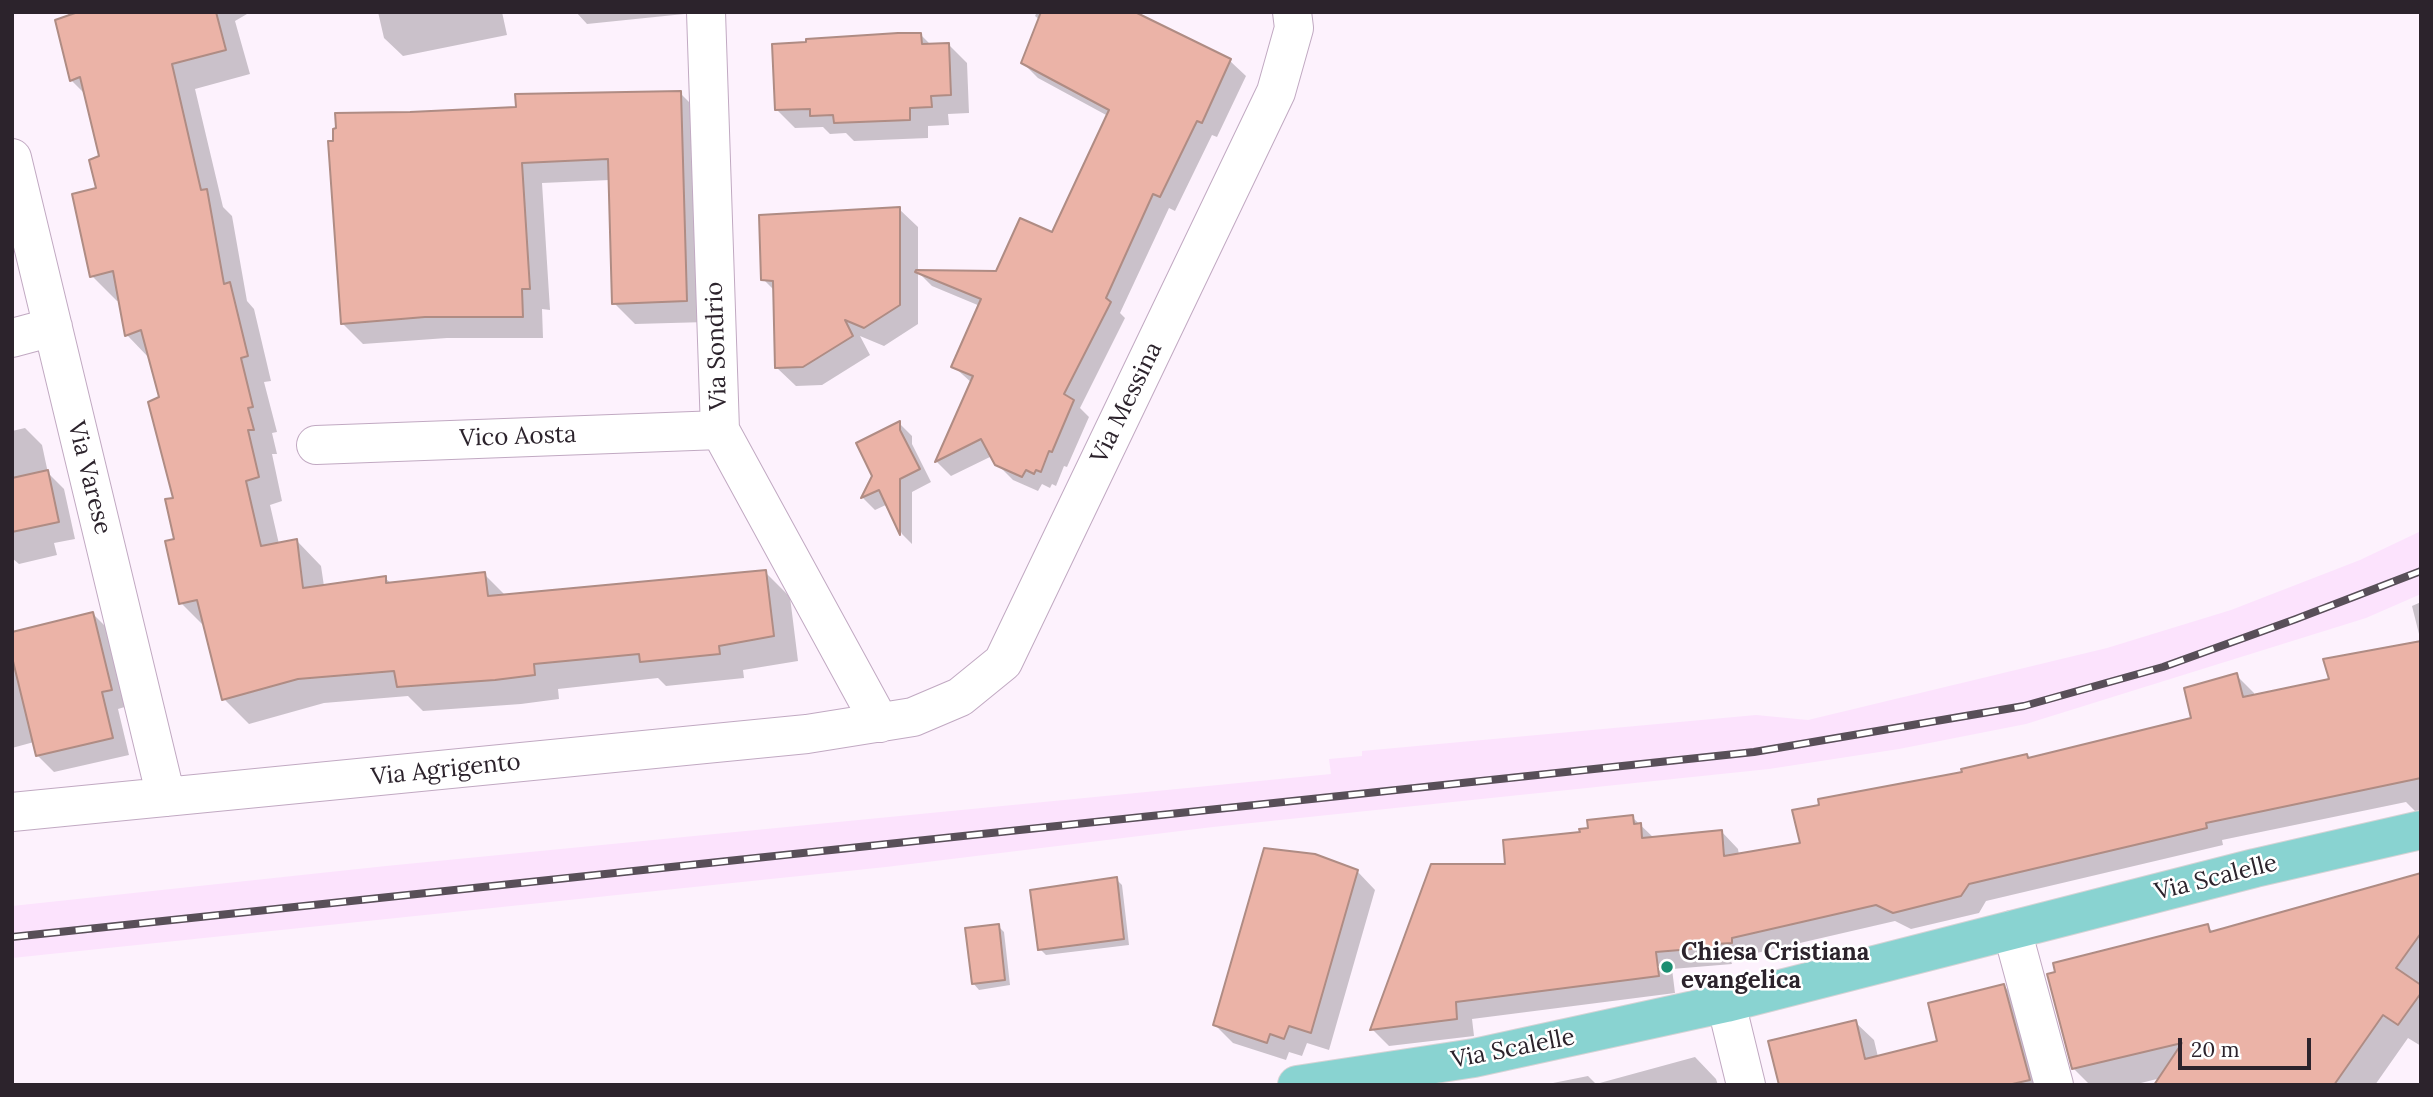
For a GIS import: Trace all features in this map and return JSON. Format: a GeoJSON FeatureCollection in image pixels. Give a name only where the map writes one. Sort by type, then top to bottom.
{"type":"FeatureCollection","features":[{"type":"Feature","properties":{"kind":"main road","name":"Via Scalelle"},"geometry":{"type":"LineString","coordinates":[[1297,1085],[1474,1058],[1726,1003],[2255,868],[2421,830]]}},
{"type":"Feature","properties":{"kind":"street","name":"Via Sondrio"},"geometry":{"type":"LineString","coordinates":[[706,12],[720,430],[880,723]]}},
{"type":"Feature","properties":{"kind":"street","name":"Via Messina"},"geometry":{"type":"LineString","coordinates":[[880,723],[912,717],[960,697],[1003,662],[1276,92],[1294,28],[1292,12]]}},
{"type":"Feature","properties":{"kind":"street","name":"Via Varese"},"geometry":{"type":"LineString","coordinates":[[12,158],[166,797]]}},
{"type":"Feature","properties":{"kind":"street"},"geometry":{"type":"LineString","coordinates":[[12,338],[53,327]]}},
{"type":"Feature","properties":{"kind":"street","name":"Vico Aosta"},"geometry":{"type":"LineString","coordinates":[[316,445],[720,430]]}},
{"type":"Feature","properties":{"kind":"street","name":"Via Agrigento"},"geometry":{"type":"LineString","coordinates":[[12,812],[807,734],[880,723]]}},
{"type":"Feature","properties":{"kind":"street"},"geometry":{"type":"LineString","coordinates":[[2012,930],[2054,1085]]}},
{"type":"Feature","properties":{"kind":"street"},"geometry":{"type":"LineString","coordinates":[[1726,1003],[1746,1085]]}},
{"type":"Feature","properties":{"kind":"shaded area"},"geometry":{"type":"Polygon","coordinates":[[[2421,531],[2421,594],[2366,618],[2026,724],[1899,749],[1769,769],[1213,827],[886,867],[12,958],[12,906],[386,866],[1331,774],[1329,759],[1362,756],[1362,751],[1756,715],[1808,720],[2107,648],[2231,610],[2360,560],[2421,531]]]}},
{"type":"Feature","properties":{"kind":"building"},"geometry":{"type":"Polygon","coordinates":[[[78,12],[216,12],[226,50],[172,64],[201,190],[207,189],[224,284],[230,282],[248,356],[241,358],[253,407],[248,408],[254,430],[248,430],[259,477],[246,481],[261,546],[297,539],[303,588],[386,576],[386,583],[485,572],[488,596],[766,570],[774,636],[719,646],[720,654],[640,662],[639,654],[534,664],[535,675],[495,680],[397,687],[394,671],[298,679],[222,700],[197,600],[179,604],[165,541],[174,539],[165,499],[173,498],[148,402],[159,397],[141,330],[125,336],[113,271],[90,277],[72,194],[96,188],[89,160],[99,156],[80,77],[70,81],[55,20],[78,12]]]}},
{"type":"Feature","properties":{"kind":"building"},"geometry":{"type":"Polygon","coordinates":[[[1041,12],[1135,12],[1231,59],[1202,123],[1197,121],[1160,197],[1153,194],[1106,298],[1111,302],[1064,394],[1074,400],[1052,452],[1049,451],[1041,472],[1036,470],[1034,474],[1026,470],[1022,477],[995,465],[981,439],[935,462],[973,376],[951,367],[981,299],[915,272],[996,271],[1020,218],[1052,232],[1109,110],[1021,63],[1041,12]]]}},
{"type":"Feature","properties":{"kind":"building"},"geometry":{"type":"Polygon","coordinates":[[[921,33],[922,44],[949,43],[951,95],[931,96],[932,107],[910,108],[910,120],[834,123],[833,115],[810,116],[810,109],[775,110],[772,44],[921,33]]]}},
{"type":"Feature","properties":{"kind":"building"},"geometry":{"type":"Polygon","coordinates":[[[681,91],[687,301],[612,304],[608,159],[522,163],[530,289],[522,289],[523,317],[425,317],[341,324],[328,141],[333,141],[335,113],[516,107],[515,94],[681,91]]]}},
{"type":"Feature","properties":{"kind":"building"},"geometry":{"type":"Polygon","coordinates":[[[900,207],[900,305],[864,328],[845,320],[853,336],[803,367],[775,368],[773,281],[761,280],[759,215],[900,207]]]}},
{"type":"Feature","properties":{"kind":"building"},"geometry":{"type":"Polygon","coordinates":[[[900,421],[900,430],[920,469],[900,479],[900,535],[879,490],[861,498],[872,476],[856,443],[900,421]]]}},
{"type":"Feature","properties":{"kind":"building"},"geometry":{"type":"Polygon","coordinates":[[[48,470],[59,522],[12,532],[12,478],[48,470]]]}},
{"type":"Feature","properties":{"kind":"building"},"geometry":{"type":"Polygon","coordinates":[[[93,612],[112,690],[102,692],[113,738],[36,756],[12,657],[12,632],[93,612]]]}},
{"type":"Feature","properties":{"kind":"building"},"geometry":{"type":"Polygon","coordinates":[[[2421,641],[2421,778],[2206,823],[2207,828],[1969,884],[1961,896],[1893,913],[1876,905],[1732,938],[1732,943],[1715,944],[1716,947],[1656,952],[1659,976],[1456,1002],[1457,1019],[1370,1030],[1431,864],[1505,864],[1503,840],[1580,832],[1579,829],[1588,828],[1587,820],[1633,815],[1634,824],[1641,823],[1642,838],[1722,830],[1724,856],[1800,843],[1792,810],[1819,805],[1818,799],[1962,772],[1961,769],[2027,754],[2028,758],[2191,718],[2184,688],[2237,673],[2243,697],[2329,679],[2323,659],[2421,641]]]}},
{"type":"Feature","properties":{"kind":"building"},"geometry":{"type":"Polygon","coordinates":[[[1264,848],[1315,854],[1358,870],[1311,1033],[1289,1026],[1284,1039],[1270,1034],[1267,1043],[1213,1025],[1264,848]]]}},
{"type":"Feature","properties":{"kind":"building"},"geometry":{"type":"Polygon","coordinates":[[[2421,873],[2421,933],[2396,968],[2421,985],[2421,993],[2398,1025],[2383,1015],[2334,1085],[2154,1085],[2182,1043],[2072,1069],[2047,974],[2055,972],[2053,963],[2208,924],[2210,932],[2421,873]]]}},
{"type":"Feature","properties":{"kind":"building"},"geometry":{"type":"Polygon","coordinates":[[[1117,877],[1124,939],[1038,950],[1030,890],[1117,877]]]}},
{"type":"Feature","properties":{"kind":"building"},"geometry":{"type":"Polygon","coordinates":[[[999,924],[1005,980],[972,984],[965,928],[999,924]]]}},
{"type":"Feature","properties":{"kind":"building"},"geometry":{"type":"Polygon","coordinates":[[[2004,984],[2030,1080],[2008,1085],[1779,1085],[1768,1041],[1856,1020],[1865,1059],[1937,1041],[1928,1003],[2004,984]]]}},
{"type":"Feature","properties":{"kind":"railway"},"geometry":{"type":"LineString","coordinates":[[12,937],[1754,752],[2024,706],[2163,667],[2421,571]]}},
{"type":"Feature","properties":{"kind":"place","name":"Chiesa Cristiana evangelica"},"geometry":{"type":"Point","coordinates":[1667,967]}}]}
